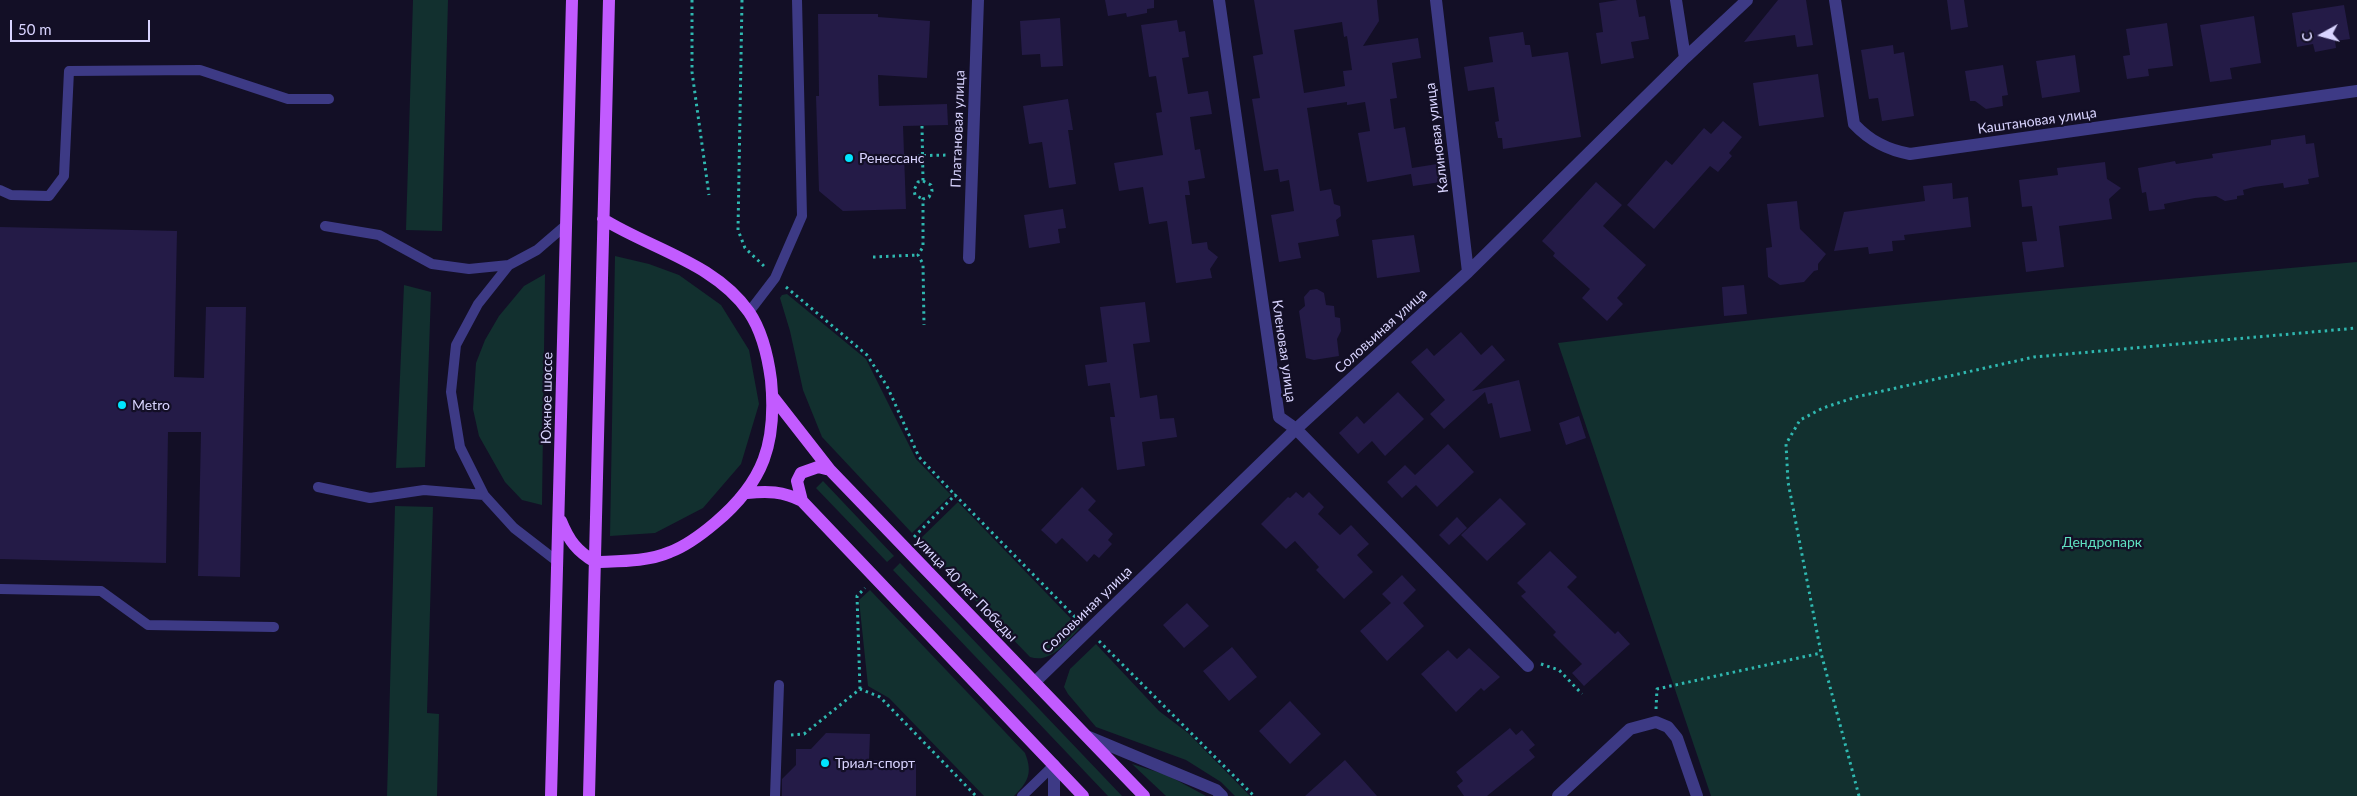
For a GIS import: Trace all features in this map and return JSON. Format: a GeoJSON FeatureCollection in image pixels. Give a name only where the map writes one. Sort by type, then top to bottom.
{"type":"FeatureCollection","features":[{"type":"Feature","properties":{"kind":"main road","name":"Южное шоссе"},"geometry":{"type":"LineString","coordinates":[[551,796],[572,0]]}},
{"type":"Feature","properties":{"kind":"main road"},"geometry":{"type":"LineString","coordinates":[[589,796],[609,0]]}},
{"type":"Feature","properties":{"kind":"main road"},"geometry":{"type":"LineString","coordinates":[[559,517],[569,540],[581,553],[595,562],[639,560],[670,552],[701,534],[747,493],[762,464],[772,428],[769,365],[761,336],[749,312],[728,289],[698,267],[625,233],[603,219]]}},
{"type":"Feature","properties":{"kind":"main road","name":"улица 40 лет Победы"},"geometry":{"type":"LineString","coordinates":[[772,397],[830,470],[1144,796]]}},
{"type":"Feature","properties":{"kind":"main road"},"geometry":{"type":"LineString","coordinates":[[802,501],[797,481],[801,474],[818,467],[830,470]]}},
{"type":"Feature","properties":{"kind":"main road"},"geometry":{"type":"LineString","coordinates":[[747,493],[770,490],[790,495],[802,501],[1083,796]]}},
{"type":"Feature","properties":{"kind":"street","name":"Платановая улица"},"geometry":{"type":"LineString","coordinates":[[969,258],[978,0]]}},
{"type":"Feature","properties":{"kind":"street","name":"Кленовая улица"},"geometry":{"type":"LineString","coordinates":[[1219,0],[1279,417],[1296,429],[1528,666]]}},
{"type":"Feature","properties":{"kind":"street","name":"Калиновая улица"},"geometry":{"type":"LineString","coordinates":[[1436,0],[1468,272]]}},
{"type":"Feature","properties":{"kind":"street"},"geometry":{"type":"LineString","coordinates":[[1676,0],[1685,58]]}},
{"type":"Feature","properties":{"kind":"street","name":"Соловьиная улица"},"geometry":{"type":"LineString","coordinates":[[1034,682],[1296,429],[1468,272],[1685,58],[1747,0]]}},
{"type":"Feature","properties":{"kind":"street","name":"Каштановая улица"},"geometry":{"type":"LineString","coordinates":[[1835,0],[1854,124],[1878,144],[1910,154],[2357,90]]}},
{"type":"Feature","properties":{"kind":"street"},"geometry":{"type":"LineString","coordinates":[[1558,796],[1630,729],[1656,722],[1668,726],[1677,738],[1697,796]]}},
{"type":"Feature","properties":{"kind":"street"},"geometry":{"type":"LineString","coordinates":[[1089,737],[1216,790],[1222,796]]}},
{"type":"Feature","properties":{"kind":"street"},"geometry":{"type":"LineString","coordinates":[[1054,765],[1054,796]]}},
{"type":"Feature","properties":{"kind":"lane"},"geometry":{"type":"LineString","coordinates":[[749,312],[775,278],[802,216],[797,0]]}},
{"type":"Feature","properties":{"kind":"lane"},"geometry":{"type":"LineString","coordinates":[[0,190],[11,195],[49,196],[64,176],[70,71],[200,70],[288,99],[329,99]]}},
{"type":"Feature","properties":{"kind":"lane"},"geometry":{"type":"LineString","coordinates":[[325,226],[379,235],[432,264],[469,269],[508,265],[537,250],[566,225]]}},
{"type":"Feature","properties":{"kind":"lane"},"geometry":{"type":"LineString","coordinates":[[508,265],[478,304],[456,345],[451,392],[460,447],[484,495],[514,528],[558,562]]}},
{"type":"Feature","properties":{"kind":"lane"},"geometry":{"type":"LineString","coordinates":[[318,487],[370,498],[424,490],[484,495]]}},
{"type":"Feature","properties":{"kind":"lane"},"geometry":{"type":"LineString","coordinates":[[0,589],[101,591],[148,625],[274,627]]}},
{"type":"Feature","properties":{"kind":"lane"},"geometry":{"type":"LineString","coordinates":[[776,796],[780,685]]}},
{"type":"Feature","properties":{"kind":"lane"},"geometry":{"type":"LineString","coordinates":[[1022,796],[1054,765]]}},
{"type":"Feature","properties":{"kind":"path"},"geometry":{"type":"LineString","coordinates":[[692,0],[692,72],[709,195]]}},
{"type":"Feature","properties":{"kind":"path"},"geometry":{"type":"LineString","coordinates":[[742,0],[738,230],[745,248],[775,278],[867,355],[887,386],[919,457],[956,495]]}},
{"type":"Feature","properties":{"kind":"path"},"geometry":{"type":"LineString","coordinates":[[922,126],[923,181]]}},
{"type":"Feature","properties":{"kind":"path"},"geometry":{"type":"LineString","coordinates":[[904,156],[949,155]]}},
{"type":"Feature","properties":{"kind":"path"},"geometry":{"type":"LineString","coordinates":[[923,181],[931,185],[932,191],[929,196],[922,199],[916,195],[914,190],[918,182],[923,181]]}},
{"type":"Feature","properties":{"kind":"path"},"geometry":{"type":"LineString","coordinates":[[918,255],[923,247],[922,199]]}},
{"type":"Feature","properties":{"kind":"path"},"geometry":{"type":"LineString","coordinates":[[873,257],[918,255]]}},
{"type":"Feature","properties":{"kind":"path"},"geometry":{"type":"LineString","coordinates":[[918,255],[923,264],[924,325]]}},
{"type":"Feature","properties":{"kind":"path"},"geometry":{"type":"LineString","coordinates":[[1859,796],[1821,653],[1788,482],[1786,444],[1800,420],[1823,408],[1856,397],[2034,357],[2357,328]]}},
{"type":"Feature","properties":{"kind":"path"},"geometry":{"type":"LineString","coordinates":[[860,689],[857,596],[875,578]]}},
{"type":"Feature","properties":{"kind":"path"},"geometry":{"type":"LineString","coordinates":[[1656,722],[1657,689],[1821,653]]}},
{"type":"Feature","properties":{"kind":"path"},"geometry":{"type":"LineString","coordinates":[[1528,666],[1540,664],[1559,670],[1582,694]]}},
{"type":"Feature","properties":{"kind":"path"},"geometry":{"type":"LineString","coordinates":[[778,736],[804,734],[860,689]]}},
{"type":"Feature","properties":{"kind":"path"},"geometry":{"type":"LineString","coordinates":[[860,689],[880,697],[976,796]]}},
{"type":"Feature","properties":{"kind":"green space"},"geometry":{"type":"Polygon","coordinates":[[[413,0],[448,0],[442,231],[406,230],[413,0]]]}},
{"type":"Feature","properties":{"kind":"green space"},"geometry":{"type":"Polygon","coordinates":[[[615,256],[649,264],[679,275],[721,305],[749,350],[759,404],[741,464],[703,508],[655,533],[610,536],[615,256]]]}},
{"type":"Feature","properties":{"kind":"green space","name":"Дендропарк"},"geometry":{"type":"Polygon","coordinates":[[[2357,262],[2357,796],[1711,796],[1558,343],[1758,319],[2057,289],[2357,262]]]}},
{"type":"Feature","properties":{"kind":"green space"},"geometry":{"type":"Polygon","coordinates":[[[545,274],[542,505],[522,500],[505,482],[479,436],[473,409],[476,363],[485,340],[499,316],[524,286],[545,274]]]}},
{"type":"Feature","properties":{"kind":"green space"},"geometry":{"type":"Polygon","coordinates":[[[404,285],[431,292],[425,467],[396,468],[404,285]]]}},
{"type":"Feature","properties":{"kind":"green space"},"geometry":{"type":"Polygon","coordinates":[[[787,294],[866,359],[916,459],[951,495],[912,533],[822,437],[803,390],[790,331],[780,298],[782,295],[787,294]]]}},
{"type":"Feature","properties":{"kind":"green space"},"geometry":{"type":"Polygon","coordinates":[[[823,481],[894,556],[887,562],[816,488],[823,481]]]}},
{"type":"Feature","properties":{"kind":"green space"},"geometry":{"type":"Polygon","coordinates":[[[958,502],[1080,628],[1064,645],[1051,655],[1038,658],[1030,657],[918,541],[958,502]]]}},
{"type":"Feature","properties":{"kind":"green space"},"geometry":{"type":"Polygon","coordinates":[[[395,506],[433,507],[427,713],[439,714],[437,796],[387,796],[395,506]]]}},
{"type":"Feature","properties":{"kind":"green space"},"geometry":{"type":"Polygon","coordinates":[[[900,563],[1122,796],[1108,796],[893,570],[900,563]]]}},
{"type":"Feature","properties":{"kind":"green space"},"geometry":{"type":"Polygon","coordinates":[[[870,590],[1025,753],[1029,766],[1028,777],[1014,796],[984,796],[889,698],[868,686],[859,600],[870,590]]]}},
{"type":"Feature","properties":{"kind":"green space"},"geometry":{"type":"Polygon","coordinates":[[[1096,644],[1159,711],[1188,733],[1250,796],[1235,796],[1221,782],[1186,760],[1096,727],[1064,687],[1070,669],[1096,644]]]}},
{"type":"Feature","properties":{"kind":"green space"},"geometry":{"type":"Polygon","coordinates":[[[1132,764],[1167,775],[1206,796],[1166,796],[1132,764]]]}},
{"type":"Feature","properties":{"kind":"building"},"geometry":{"type":"Polygon","coordinates":[[[1105,0],[1154,0],[1154,8],[1147,9],[1147,13],[1127,17],[1126,13],[1108,16],[1105,0]]]}},
{"type":"Feature","properties":{"kind":"building"},"geometry":{"type":"Polygon","coordinates":[[[1254,0],[1377,0],[1379,21],[1363,46],[1418,38],[1421,58],[1392,63],[1397,98],[1390,99],[1394,129],[1405,127],[1412,168],[1437,164],[1441,182],[1413,186],[1411,174],[1367,182],[1358,133],[1370,131],[1365,102],[1347,105],[1347,102],[1307,108],[1320,191],[1331,189],[1334,204],[1340,206],[1341,216],[1336,220],[1339,236],[1298,243],[1301,258],[1279,262],[1271,215],[1294,211],[1289,180],[1280,182],[1278,169],[1264,171],[1252,99],[1260,98],[1253,56],[1263,54],[1254,0]],[[1342,22],[1294,30],[1304,93],[1345,86],[1343,71],[1352,70],[1347,36],[1344,37],[1342,22]]]}},
{"type":"Feature","properties":{"kind":"building"},"geometry":{"type":"Polygon","coordinates":[[[1636,0],[1639,17],[1645,16],[1649,39],[1631,42],[1634,58],[1601,64],[1596,33],[1603,32],[1599,3],[1636,0]]]}},
{"type":"Feature","properties":{"kind":"building"},"geometry":{"type":"Polygon","coordinates":[[[1778,0],[1806,0],[1813,45],[1797,47],[1795,35],[1744,42],[1778,0]]]}},
{"type":"Feature","properties":{"kind":"building"},"geometry":{"type":"Polygon","coordinates":[[[1947,0],[1964,0],[1968,27],[1951,30],[1947,0]]]}},
{"type":"Feature","properties":{"kind":"building"},"geometry":{"type":"Polygon","coordinates":[[[2344,5],[2350,39],[2335,41],[2336,48],[2315,52],[2313,44],[2297,47],[2292,13],[2344,5]]]}},
{"type":"Feature","properties":{"kind":"building"},"geometry":{"type":"Polygon","coordinates":[[[818,14],[878,14],[878,17],[930,21],[927,78],[878,75],[879,106],[947,104],[948,125],[903,126],[906,209],[843,211],[819,191],[816,96],[819,96],[818,14]]]}},
{"type":"Feature","properties":{"kind":"building"},"geometry":{"type":"Polygon","coordinates":[[[2254,16],[2261,63],[2230,68],[2232,79],[2210,82],[2200,25],[2254,16]]]}},
{"type":"Feature","properties":{"kind":"building"},"geometry":{"type":"Polygon","coordinates":[[[1060,18],[1063,66],[1041,67],[1040,54],[1022,55],[1020,21],[1060,18]]]}},
{"type":"Feature","properties":{"kind":"building"},"geometry":{"type":"Polygon","coordinates":[[[1177,20],[1179,32],[1185,31],[1189,57],[1182,58],[1188,94],[1208,91],[1212,114],[1190,117],[1195,150],[1200,149],[1205,178],[1188,181],[1190,195],[1185,195],[1192,244],[1207,242],[1208,249],[1218,257],[1210,269],[1212,278],[1176,283],[1167,221],[1149,224],[1143,187],[1119,191],[1114,163],[1163,155],[1156,113],[1162,112],[1156,76],[1149,77],[1141,25],[1177,20]]]}},
{"type":"Feature","properties":{"kind":"building"},"geometry":{"type":"Polygon","coordinates":[[[2167,23],[2173,66],[2148,69],[2149,76],[2127,79],[2123,56],[2130,55],[2126,29],[2167,23]]]}},
{"type":"Feature","properties":{"kind":"building"},"geometry":{"type":"Polygon","coordinates":[[[1523,32],[1525,45],[1530,45],[1532,57],[1568,52],[1581,137],[1503,149],[1502,138],[1498,138],[1495,122],[1499,121],[1494,87],[1468,91],[1464,67],[1493,62],[1489,37],[1523,32]]]}},
{"type":"Feature","properties":{"kind":"building"},"geometry":{"type":"Polygon","coordinates":[[[1893,45],[1894,54],[1904,52],[1914,116],[1882,121],[1878,98],[1869,99],[1861,50],[1893,45]]]}},
{"type":"Feature","properties":{"kind":"building"},"geometry":{"type":"Polygon","coordinates":[[[2075,55],[2080,92],[2042,98],[2036,61],[2075,55]]]}},
{"type":"Feature","properties":{"kind":"building"},"geometry":{"type":"Polygon","coordinates":[[[2003,65],[2008,95],[2002,96],[2003,106],[1986,109],[1975,101],[1970,101],[1965,71],[2003,65]]]}},
{"type":"Feature","properties":{"kind":"building"},"geometry":{"type":"Polygon","coordinates":[[[1818,74],[1824,117],[1759,126],[1753,83],[1818,74]]]}},
{"type":"Feature","properties":{"kind":"building"},"geometry":{"type":"Polygon","coordinates":[[[1068,99],[1073,130],[1068,130],[1076,184],[1049,188],[1042,142],[1029,144],[1023,106],[1068,99]]]}},
{"type":"Feature","properties":{"kind":"building"},"geometry":{"type":"Polygon","coordinates":[[[1723,121],[1742,137],[1729,153],[1732,156],[1718,172],[1710,166],[1654,229],[1627,205],[1666,160],[1672,165],[1704,128],[1711,134],[1723,121]]]}},
{"type":"Feature","properties":{"kind":"building"},"geometry":{"type":"Polygon","coordinates":[[[2305,135],[2306,144],[2314,143],[2319,177],[2308,179],[2309,184],[2284,188],[2283,183],[2254,187],[2243,190],[2244,195],[2237,196],[2237,199],[2225,201],[2216,196],[2195,198],[2164,204],[2165,209],[2149,211],[2146,192],[2142,193],[2138,168],[2175,161],[2176,164],[2213,158],[2212,154],[2271,145],[2271,140],[2305,135]]]}},
{"type":"Feature","properties":{"kind":"building"},"geometry":{"type":"Polygon","coordinates":[[[2105,162],[2107,179],[2121,188],[2109,199],[2112,219],[2059,226],[2064,267],[2026,272],[2022,242],[2037,241],[2032,206],[2022,207],[2019,180],[2058,175],[2057,168],[2105,162]]]}},
{"type":"Feature","properties":{"kind":"building"},"geometry":{"type":"Polygon","coordinates":[[[1596,182],[1622,205],[1603,226],[1646,265],[1617,298],[1623,304],[1607,321],[1582,298],[1590,289],[1553,256],[1555,253],[1542,241],[1596,182]]]}},
{"type":"Feature","properties":{"kind":"building"},"geometry":{"type":"Polygon","coordinates":[[[1952,183],[1953,199],[1968,197],[1971,227],[1904,235],[1905,240],[1892,241],[1893,251],[1869,254],[1868,247],[1834,251],[1844,212],[1925,201],[1923,186],[1952,183]]]}},
{"type":"Feature","properties":{"kind":"building"},"geometry":{"type":"Polygon","coordinates":[[[1797,201],[1800,229],[1826,254],[1818,264],[1818,270],[1814,271],[1804,282],[1780,285],[1768,277],[1766,248],[1772,247],[1767,204],[1797,201]]]}},
{"type":"Feature","properties":{"kind":"building"},"geometry":{"type":"Polygon","coordinates":[[[1063,209],[1066,228],[1058,229],[1060,243],[1029,248],[1024,215],[1063,209]]]}},
{"type":"Feature","properties":{"kind":"building","name":"Metro"},"geometry":{"type":"Polygon","coordinates":[[[0,227],[177,231],[174,377],[204,378],[206,307],[246,307],[240,577],[198,576],[201,432],[168,432],[166,563],[0,559],[0,227]]]}},
{"type":"Feature","properties":{"kind":"building"},"geometry":{"type":"Polygon","coordinates":[[[1414,235],[1420,272],[1377,278],[1372,240],[1414,235]]]}},
{"type":"Feature","properties":{"kind":"building"},"geometry":{"type":"Polygon","coordinates":[[[1744,285],[1747,314],[1724,316],[1722,287],[1744,285]]]}},
{"type":"Feature","properties":{"kind":"building"},"geometry":{"type":"Polygon","coordinates":[[[1317,289],[1324,293],[1326,305],[1334,306],[1335,317],[1340,318],[1341,331],[1337,339],[1339,356],[1314,360],[1306,358],[1299,311],[1305,306],[1304,297],[1310,290],[1317,289]]]}},
{"type":"Feature","properties":{"kind":"building"},"geometry":{"type":"Polygon","coordinates":[[[1145,302],[1150,342],[1133,344],[1140,398],[1157,395],[1160,419],[1174,418],[1177,437],[1142,442],[1145,466],[1117,470],[1110,417],[1115,417],[1110,383],[1088,386],[1085,365],[1107,362],[1100,307],[1145,302]]]}},
{"type":"Feature","properties":{"kind":"building"},"geometry":{"type":"Polygon","coordinates":[[[1461,332],[1481,355],[1492,345],[1505,360],[1472,391],[1519,380],[1531,431],[1500,438],[1492,403],[1488,404],[1485,392],[1444,429],[1430,414],[1445,400],[1411,362],[1427,348],[1434,356],[1461,332]]]}},
{"type":"Feature","properties":{"kind":"building"},"geometry":{"type":"Polygon","coordinates":[[[1398,392],[1424,419],[1385,456],[1372,441],[1358,454],[1339,433],[1357,416],[1364,424],[1398,392]]]}},
{"type":"Feature","properties":{"kind":"building"},"geometry":{"type":"Polygon","coordinates":[[[1579,416],[1586,438],[1566,445],[1559,423],[1579,416]]]}},
{"type":"Feature","properties":{"kind":"building"},"geometry":{"type":"Polygon","coordinates":[[[1448,444],[1474,472],[1437,507],[1416,485],[1402,498],[1387,482],[1405,465],[1415,475],[1448,444]]]}},
{"type":"Feature","properties":{"kind":"building"},"geometry":{"type":"Polygon","coordinates":[[[1082,487],[1096,501],[1088,510],[1113,534],[1108,540],[1112,544],[1099,558],[1094,554],[1087,562],[1062,538],[1056,544],[1041,530],[1082,487]]]}},
{"type":"Feature","properties":{"kind":"building"},"geometry":{"type":"Polygon","coordinates":[[[1296,492],[1303,498],[1309,492],[1324,507],[1318,514],[1340,535],[1351,525],[1369,544],[1357,555],[1373,572],[1344,599],[1316,570],[1319,567],[1295,541],[1286,549],[1261,524],[1288,497],[1290,498],[1296,492]]]}},
{"type":"Feature","properties":{"kind":"building"},"geometry":{"type":"Polygon","coordinates":[[[1500,498],[1526,524],[1487,561],[1461,535],[1500,498]]]}},
{"type":"Feature","properties":{"kind":"building"},"geometry":{"type":"Polygon","coordinates":[[[1457,517],[1467,528],[1449,545],[1439,535],[1457,517]]]}},
{"type":"Feature","properties":{"kind":"building"},"geometry":{"type":"Polygon","coordinates":[[[1550,551],[1577,577],[1567,587],[1615,634],[1618,631],[1630,644],[1584,686],[1572,673],[1582,664],[1553,635],[1556,632],[1521,596],[1526,592],[1517,583],[1550,551]]]}},
{"type":"Feature","properties":{"kind":"building"},"geometry":{"type":"Polygon","coordinates":[[[1402,575],[1416,590],[1403,603],[1424,626],[1387,661],[1360,631],[1391,603],[1382,594],[1402,575]]]}},
{"type":"Feature","properties":{"kind":"building"},"geometry":{"type":"Polygon","coordinates":[[[1187,603],[1209,626],[1184,648],[1163,625],[1187,603]]]}},
{"type":"Feature","properties":{"kind":"building"},"geometry":{"type":"Polygon","coordinates":[[[1232,647],[1257,677],[1229,701],[1203,671],[1232,647]]]}},
{"type":"Feature","properties":{"kind":"building"},"geometry":{"type":"Polygon","coordinates":[[[1469,648],[1500,677],[1484,691],[1481,688],[1456,712],[1421,674],[1448,650],[1457,659],[1469,648]]]}},
{"type":"Feature","properties":{"kind":"building"},"geometry":{"type":"Polygon","coordinates":[[[1290,701],[1321,734],[1290,764],[1259,731],[1290,701]]]}},
{"type":"Feature","properties":{"kind":"building"},"geometry":{"type":"Polygon","coordinates":[[[1510,728],[1516,735],[1522,730],[1535,745],[1529,750],[1535,757],[1487,796],[1464,796],[1457,786],[1463,781],[1456,772],[1510,728]]]}},
{"type":"Feature","properties":{"kind":"building"},"geometry":{"type":"Polygon","coordinates":[[[826,733],[870,734],[869,760],[916,761],[916,796],[782,796],[782,779],[796,765],[796,749],[811,749],[826,733]]]}},
{"type":"Feature","properties":{"kind":"building"},"geometry":{"type":"Polygon","coordinates":[[[1345,760],[1377,796],[1305,796],[1345,760]]]}},
{"type":"Feature","properties":{"kind":"place","name":"Ренессанс"},"geometry":{"type":"Point","coordinates":[849,158]}},
{"type":"Feature","properties":{"kind":"place","name":"Metro"},"geometry":{"type":"Point","coordinates":[122,405]}},
{"type":"Feature","properties":{"kind":"place","name":"Триал-спорт"},"geometry":{"type":"Point","coordinates":[825,763]}}]}
